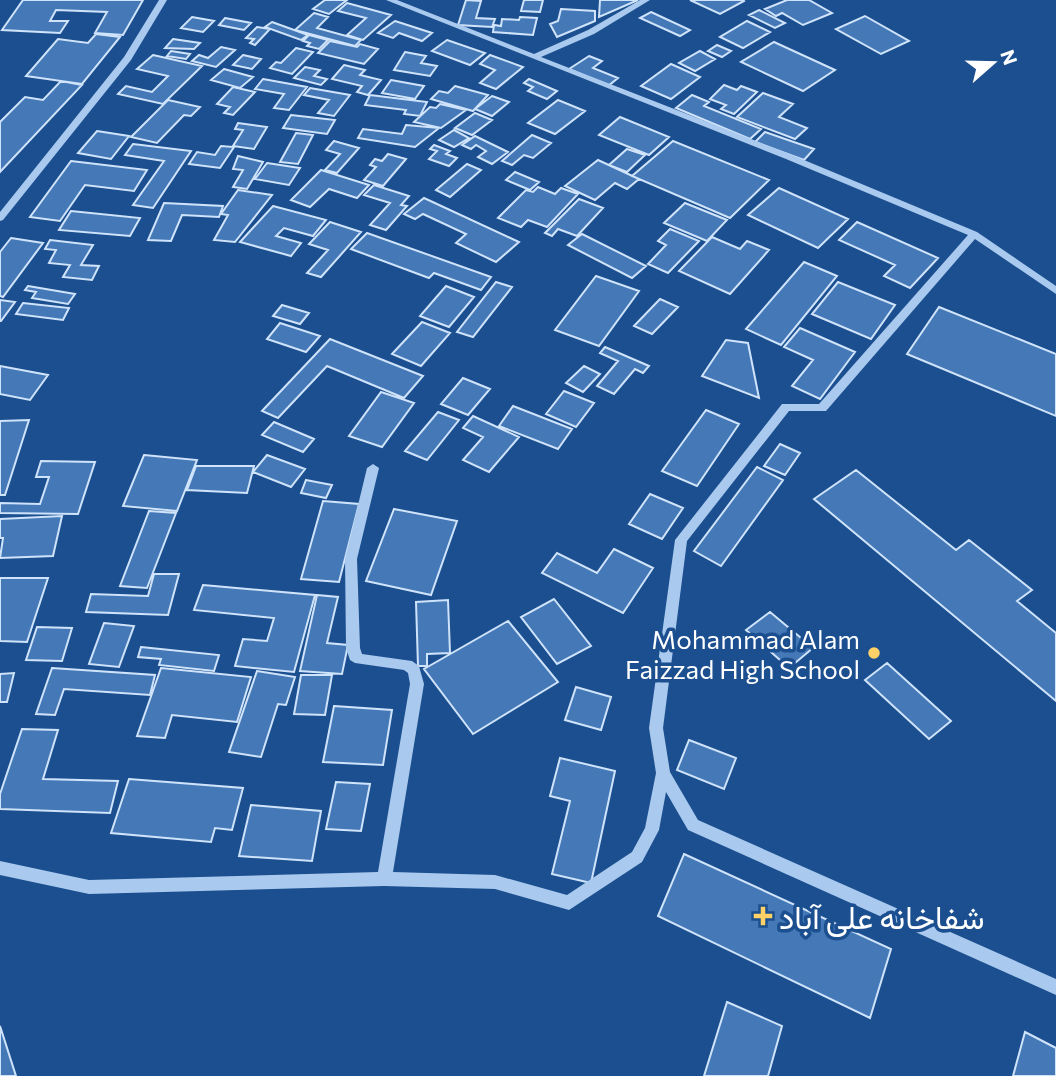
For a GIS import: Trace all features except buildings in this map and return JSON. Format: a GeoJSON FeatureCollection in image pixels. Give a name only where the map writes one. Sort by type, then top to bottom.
{"type":"FeatureCollection","features":[{"type":"Feature","properties":{"kind":"street"},"geometry":{"type":"LineString","coordinates":[[0,218],[128,58],[163,0]]}},
{"type":"Feature","properties":{"kind":"street"},"geometry":{"type":"LineString","coordinates":[[390,0],[789,157],[974,234],[1056,291]]}},
{"type":"Feature","properties":{"kind":"street"},"geometry":{"type":"LineString","coordinates":[[533,57],[618,19],[646,0]]}},
{"type":"Feature","properties":{"kind":"street"},"geometry":{"type":"LineString","coordinates":[[0,868],[89,887],[384,879],[495,882],[569,903],[637,857],[652,830],[663,773],[656,728],[681,540],[786,407],[821,408],[974,234]]}},
{"type":"Feature","properties":{"kind":"street"},"geometry":{"type":"LineString","coordinates":[[373,468],[351,559],[355,656],[407,665],[414,670],[418,684],[384,879]]}},
{"type":"Feature","properties":{"kind":"street"},"geometry":{"type":"LineString","coordinates":[[663,773],[693,825],[1056,987]]}},
{"type":"Feature","properties":{"kind":"place","name":"Mohammad Alam Faizzad High School"},"geometry":{"type":"Point","coordinates":[874,653]}},
{"type":"Feature","properties":{"kind":"place","name":"شفاخانه علی آباد"},"geometry":{"type":"Point","coordinates":[763,916]}}]}
